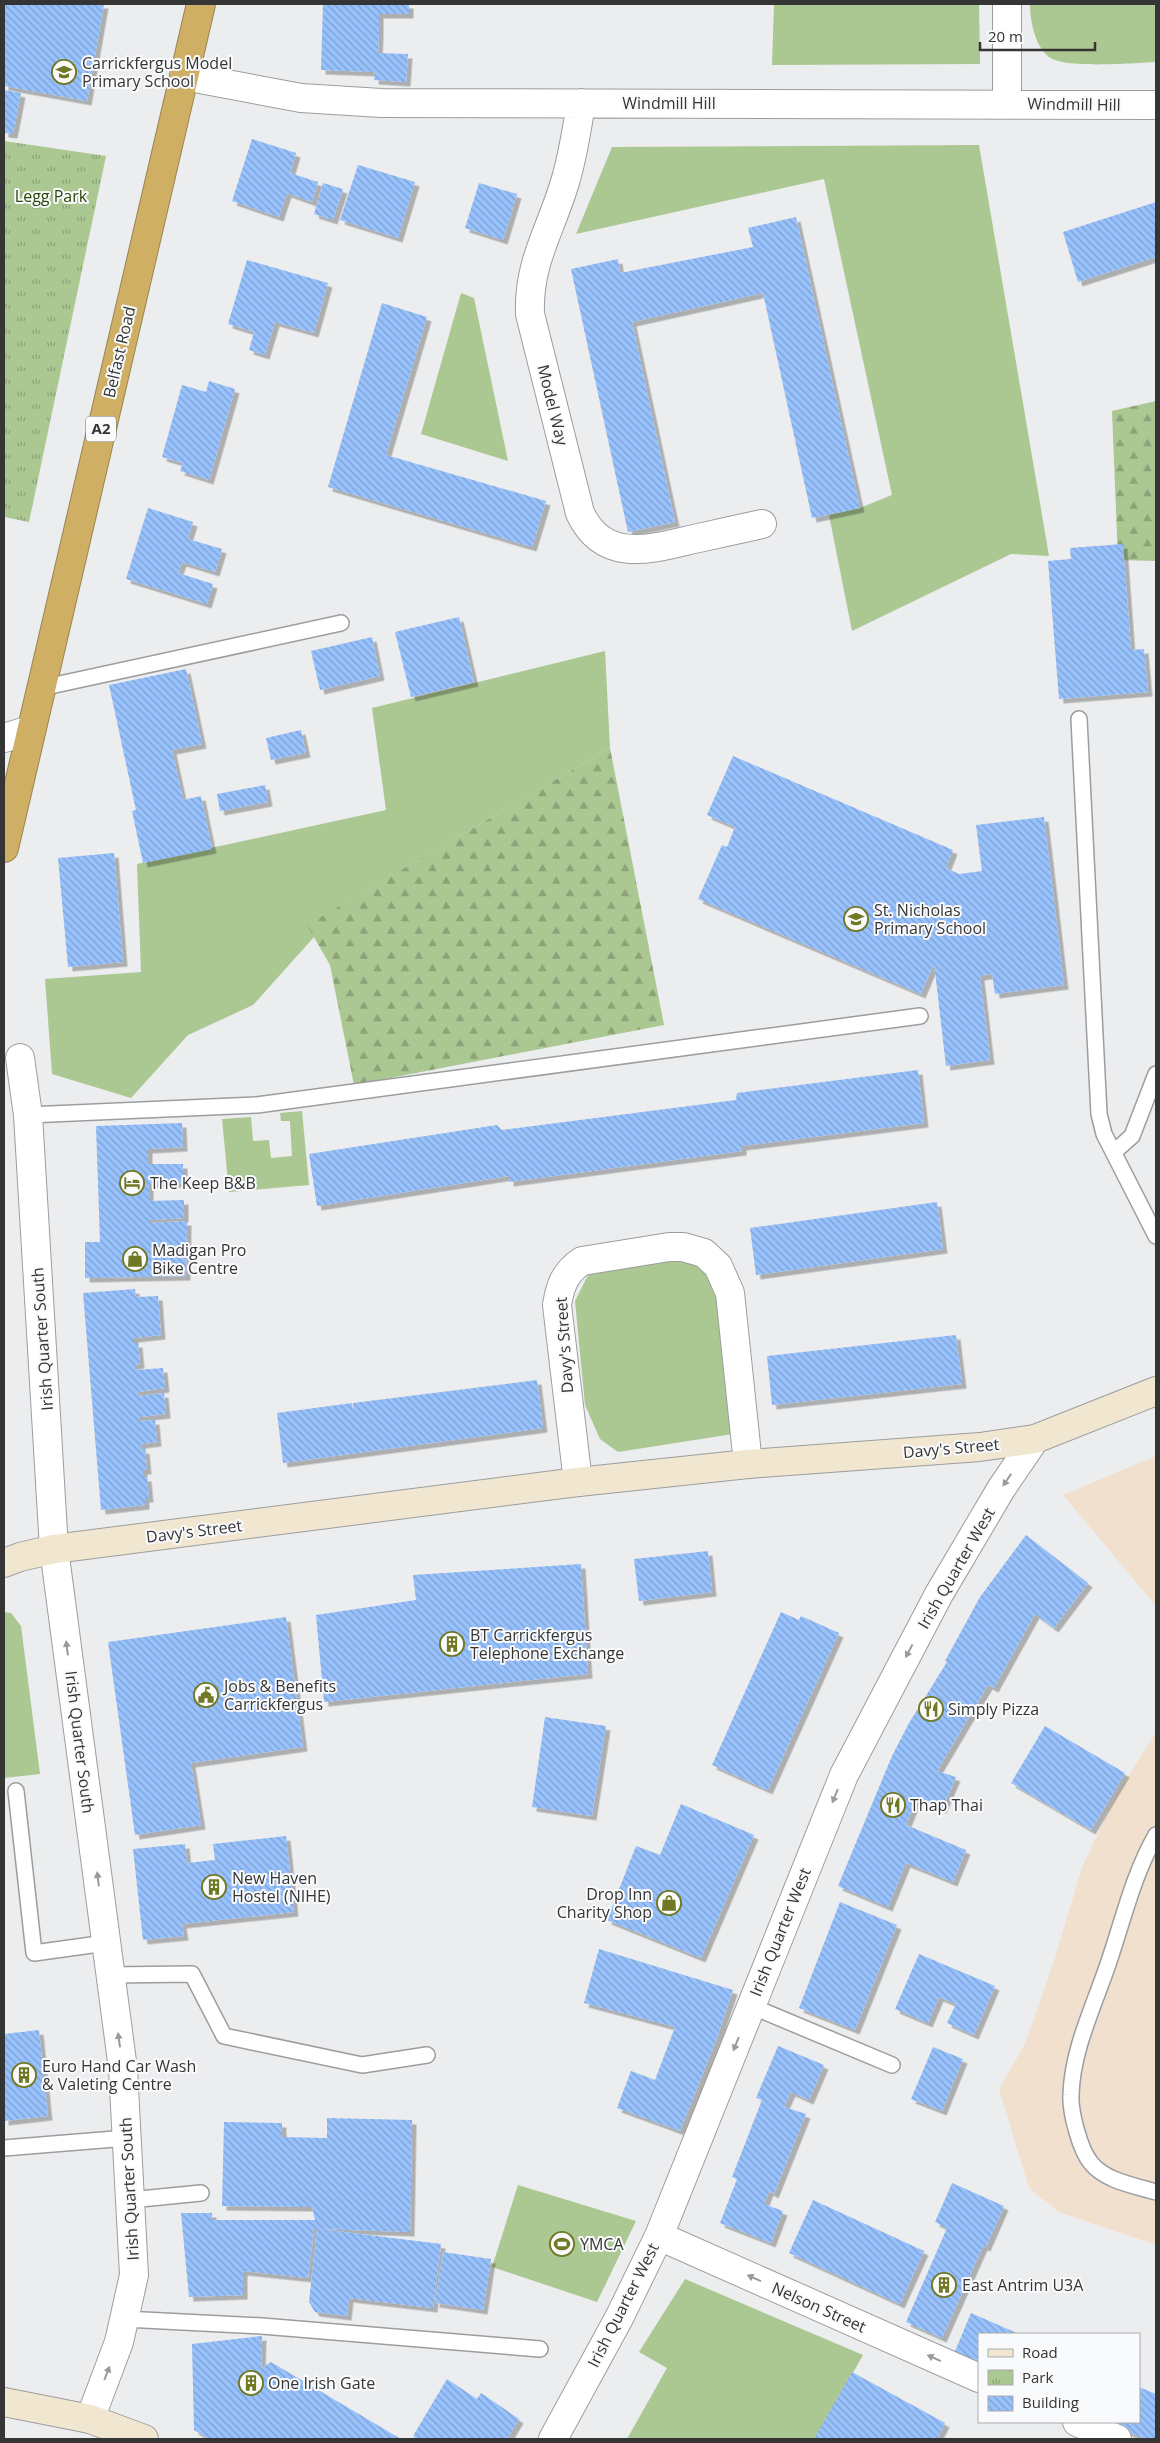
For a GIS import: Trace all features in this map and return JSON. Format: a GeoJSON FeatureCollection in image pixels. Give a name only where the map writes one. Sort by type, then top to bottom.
{"type":"FeatureCollection","features":[{"type":"Feature","properties":{"kind":"highway","name":"Belfast Road"},"geometry":{"type":"LineString","coordinates":[[5,836],[201,4]]}},
{"type":"Feature","properties":{"kind":"street"},"geometry":{"type":"LineString","coordinates":[[1007,4],[1007,103]]}},
{"type":"Feature","properties":{"kind":"street","name":"Windmill Hill"},"geometry":{"type":"LineString","coordinates":[[184,76],[301,98],[380,104],[1007,103],[1156,105]]}},
{"type":"Feature","properties":{"kind":"street","name":"Model Way"},"geometry":{"type":"LineString","coordinates":[[581,103],[574,149],[565,182],[533,271],[529,299],[530,314],[580,513],[597,538],[608,544],[639,550],[762,524]]}},
{"type":"Feature","properties":{"kind":"street"},"geometry":{"type":"LineString","coordinates":[[4,738],[30,730]]}},
{"type":"Feature","properties":{"kind":"street","name":"Irish Quarter South"},"geometry":{"type":"LineString","coordinates":[[20,1058],[28,1115],[54,1549],[123,2069],[127,2138],[134,2275],[119,2342],[90,2419]]}},
{"type":"Feature","properties":{"kind":"street","name":"Davy's Street"},"geometry":{"type":"LineString","coordinates":[[578,1482],[557,1305],[559,1290],[565,1277],[573,1267],[582,1261],[669,1247],[683,1247],[704,1253],[718,1266],[730,1293],[748,1464]]}},
{"type":"Feature","properties":{"kind":"street","name":"Davy's Street"},"geometry":{"type":"LineString","coordinates":[[9,1558],[54,1549],[578,1482],[748,1464],[980,1447],[1035,1439],[1156,1391]]}},
{"type":"Feature","properties":{"kind":"street","name":"Irish Quarter West"},"geometry":{"type":"LineString","coordinates":[[553,2439],[618,2318],[659,2236],[844,1775],[939,1594],[1001,1489],[1035,1439]]}},
{"type":"Feature","properties":{"kind":"street","name":"Nelson Street"},"geometry":{"type":"LineString","coordinates":[[659,2236],[978,2378]]}},
{"type":"Feature","properties":{"kind":"street"},"geometry":{"type":"LineString","coordinates":[[4,2402],[90,2419],[144,2439]]}},
{"type":"Feature","properties":{"kind":"street"},"geometry":{"type":"LineString","coordinates":[[1079,2423],[1117,2439]]}},
{"type":"Feature","properties":{"kind":"lane"},"geometry":{"type":"LineString","coordinates":[[41,688],[341,623]]}},
{"type":"Feature","properties":{"kind":"lane"},"geometry":{"type":"LineString","coordinates":[[1079,719],[1099,1114],[1104,1134],[1156,1236]]}},
{"type":"Feature","properties":{"kind":"lane"},"geometry":{"type":"LineString","coordinates":[[28,1115],[257,1105],[920,1016]]}},
{"type":"Feature","properties":{"kind":"lane"},"geometry":{"type":"LineString","coordinates":[[1114,1152],[1132,1136],[1156,1074]]}},
{"type":"Feature","properties":{"kind":"lane"},"geometry":{"type":"LineString","coordinates":[[16,1791],[34,1953],[106,1943]]}},
{"type":"Feature","properties":{"kind":"lane"},"geometry":{"type":"LineString","coordinates":[[1156,1835],[1152,1853],[1081,2040],[1072,2073],[1070,2097],[1082,2147],[1091,2164],[1102,2173],[1156,2192]]}},
{"type":"Feature","properties":{"kind":"lane"},"geometry":{"type":"LineString","coordinates":[[110,1975],[192,1974],[224,2036],[362,2066],[427,2054]]}},
{"type":"Feature","properties":{"kind":"lane"},"geometry":{"type":"LineString","coordinates":[[751,2006],[892,2065]]}},
{"type":"Feature","properties":{"kind":"lane"},"geometry":{"type":"LineString","coordinates":[[4,2148],[127,2138]]}},
{"type":"Feature","properties":{"kind":"lane"},"geometry":{"type":"LineString","coordinates":[[130,2200],[202,2193]]}},
{"type":"Feature","properties":{"kind":"lane"},"geometry":{"type":"LineString","coordinates":[[124,2319],[262,2326],[540,2350]]}},
{"type":"Feature","properties":{"kind":"shaded area"},"geometry":{"type":"Polygon","coordinates":[[[1156,1456],[1156,1606],[1063,1495],[1156,1456]]]}},
{"type":"Feature","properties":{"kind":"shaded area"},"geometry":{"type":"Polygon","coordinates":[[[1156,1732],[1156,2245],[1059,2212],[1029,2188],[999,2089],[1025,2044],[1055,1958],[1082,1867],[1115,1798],[1156,1732]]]}},
{"type":"Feature","properties":{"kind":"green space"},"geometry":{"type":"Polygon","coordinates":[[[774,4],[979,4],[980,64],[772,65],[774,4]]]}},
{"type":"Feature","properties":{"kind":"green space"},"geometry":{"type":"Polygon","coordinates":[[[1030,4],[1156,4],[1156,62],[1084,64],[1057,61],[1044,52],[1037,40],[1032,25],[1030,4]]]}},
{"type":"Feature","properties":{"kind":"green space","name":"Legg Park"},"geometry":{"type":"Polygon","coordinates":[[[4,141],[106,156],[29,522],[4,517],[4,141]]]}},
{"type":"Feature","properties":{"kind":"green space"},"geometry":{"type":"Polygon","coordinates":[[[979,145],[1049,556],[1011,554],[852,631],[829,515],[860,508],[892,495],[824,179],[576,234],[612,147],[979,145]]]}},
{"type":"Feature","properties":{"kind":"green space"},"geometry":{"type":"Polygon","coordinates":[[[461,293],[474,298],[508,461],[421,434],[461,293]]]}},
{"type":"Feature","properties":{"kind":"green space"},"geometry":{"type":"Polygon","coordinates":[[[1156,401],[1156,561],[1118,560],[1112,411],[1156,401]]]}},
{"type":"Feature","properties":{"kind":"green space"},"geometry":{"type":"Polygon","coordinates":[[[605,651],[610,748],[308,925],[314,937],[253,1005],[188,1035],[131,1098],[52,1074],[45,979],[141,972],[137,864],[386,810],[372,708],[605,651]]]}},
{"type":"Feature","properties":{"kind":"green space"},"geometry":{"type":"Polygon","coordinates":[[[610,748],[664,1025],[354,1085],[330,965],[307,925],[610,748]]]}},
{"type":"Feature","properties":{"kind":"green space"},"geometry":{"type":"Polygon","coordinates":[[[302,1111],[309,1185],[229,1192],[222,1119],[251,1117],[253,1141],[269,1140],[271,1158],[292,1156],[290,1121],[281,1121],[280,1113],[302,1111]]]}},
{"type":"Feature","properties":{"kind":"green space"},"geometry":{"type":"Polygon","coordinates":[[[678,1257],[702,1269],[710,1278],[717,1292],[733,1434],[618,1452],[600,1439],[585,1405],[575,1301],[590,1271],[678,1257]]]}},
{"type":"Feature","properties":{"kind":"green space"},"geometry":{"type":"Polygon","coordinates":[[[4,1612],[11,1613],[21,1626],[40,1774],[4,1778],[4,1612]]]}},
{"type":"Feature","properties":{"kind":"green space","name":"YMCA"},"geometry":{"type":"Polygon","coordinates":[[[518,2185],[636,2221],[597,2302],[492,2267],[518,2185]]]}},
{"type":"Feature","properties":{"kind":"green space"},"geometry":{"type":"Polygon","coordinates":[[[685,2279],[863,2355],[816,2439],[627,2439],[667,2368],[639,2352],[685,2279]]]}},
{"type":"Feature","properties":{"kind":"building","name":"Carrickfergus Model Primary School"},"geometry":{"type":"Polygon","coordinates":[[[4,4],[104,4],[87,101],[4,86],[4,4]]]}},
{"type":"Feature","properties":{"kind":"building"},"geometry":{"type":"Polygon","coordinates":[[[323,4],[409,4],[409,14],[379,14],[378,53],[408,54],[406,82],[374,80],[375,72],[321,70],[323,4]]]}},
{"type":"Feature","properties":{"kind":"building"},"geometry":{"type":"Polygon","coordinates":[[[4,90],[21,93],[13,134],[4,133],[4,90]]]}},
{"type":"Feature","properties":{"kind":"building"},"geometry":{"type":"Polygon","coordinates":[[[252,139],[296,153],[290,173],[318,182],[312,202],[287,193],[279,217],[232,201],[252,139]]]}},
{"type":"Feature","properties":{"kind":"building"},"geometry":{"type":"Polygon","coordinates":[[[358,165],[415,182],[398,238],[340,220],[358,165]]]}},
{"type":"Feature","properties":{"kind":"building"},"geometry":{"type":"Polygon","coordinates":[[[323,183],[343,189],[333,220],[314,214],[323,183]]]}},
{"type":"Feature","properties":{"kind":"building"},"geometry":{"type":"Polygon","coordinates":[[[479,183],[517,194],[503,240],[465,228],[479,183]]]}},
{"type":"Feature","properties":{"kind":"building"},"geometry":{"type":"Polygon","coordinates":[[[1156,202],[1156,257],[1078,282],[1063,232],[1156,202]]]}},
{"type":"Feature","properties":{"kind":"building"},"geometry":{"type":"Polygon","coordinates":[[[796,217],[860,508],[812,518],[763,293],[632,322],[675,522],[628,532],[571,269],[618,259],[620,273],[753,247],[748,228],[796,217]]]}},
{"type":"Feature","properties":{"kind":"building"},"geometry":{"type":"Polygon","coordinates":[[[247,260],[328,283],[314,333],[275,322],[265,355],[249,350],[254,332],[228,324],[247,260]]]}},
{"type":"Feature","properties":{"kind":"building"},"geometry":{"type":"Polygon","coordinates":[[[382,303],[427,317],[386,455],[546,501],[532,547],[328,487],[382,303]]]}},
{"type":"Feature","properties":{"kind":"building"},"geometry":{"type":"Polygon","coordinates":[[[209,381],[235,389],[209,480],[180,471],[183,463],[162,457],[182,385],[206,392],[209,381]]]}},
{"type":"Feature","properties":{"kind":"building"},"geometry":{"type":"Polygon","coordinates":[[[148,508],[193,522],[188,539],[222,549],[215,572],[182,562],[178,573],[213,584],[207,604],[126,579],[148,508]]]}},
{"type":"Feature","properties":{"kind":"building"},"geometry":{"type":"Polygon","coordinates":[[[1123,544],[1131,650],[1144,649],[1148,692],[1059,699],[1048,561],[1071,559],[1070,548],[1123,544]]]}},
{"type":"Feature","properties":{"kind":"building"},"geometry":{"type":"Polygon","coordinates":[[[459,617],[474,682],[411,697],[395,632],[459,617]]]}},
{"type":"Feature","properties":{"kind":"building"},"geometry":{"type":"Polygon","coordinates":[[[372,637],[380,676],[320,690],[311,651],[372,637]]]}},
{"type":"Feature","properties":{"kind":"building"},"geometry":{"type":"Polygon","coordinates":[[[186,669],[202,744],[172,750],[183,800],[201,796],[212,849],[143,863],[132,811],[136,810],[109,685],[186,669]]]}},
{"type":"Feature","properties":{"kind":"building"},"geometry":{"type":"Polygon","coordinates":[[[301,730],[306,753],[271,760],[266,738],[301,730]]]}},
{"type":"Feature","properties":{"kind":"building","name":"St. Nicholas Primary School"},"geometry":{"type":"Polygon","coordinates":[[[733,756],[953,850],[946,868],[959,874],[982,871],[976,825],[1044,817],[1064,985],[995,994],[992,974],[980,976],[990,1060],[946,1066],[934,963],[921,994],[698,899],[722,845],[727,847],[735,827],[707,815],[733,756]]]}},
{"type":"Feature","properties":{"kind":"building"},"geometry":{"type":"Polygon","coordinates":[[[265,785],[268,802],[220,811],[217,794],[265,785]]]}},
{"type":"Feature","properties":{"kind":"building"},"geometry":{"type":"Polygon","coordinates":[[[114,853],[123,962],[68,967],[58,858],[114,853]]]}},
{"type":"Feature","properties":{"kind":"building"},"geometry":{"type":"Polygon","coordinates":[[[918,1070],[924,1123],[742,1146],[742,1151],[509,1182],[509,1176],[317,1206],[309,1154],[497,1125],[502,1130],[736,1100],[737,1093],[918,1070]]]}},
{"type":"Feature","properties":{"kind":"building"},"geometry":{"type":"Polygon","coordinates":[[[182,1123],[183,1147],[148,1149],[148,1164],[183,1164],[183,1183],[149,1184],[149,1201],[184,1200],[184,1218],[150,1220],[150,1223],[187,1221],[186,1276],[85,1278],[85,1242],[100,1242],[96,1126],[182,1123]]]}},
{"type":"Feature","properties":{"kind":"building"},"geometry":{"type":"Polygon","coordinates":[[[937,1202],[943,1249],[756,1275],[750,1228],[937,1202]]]}},
{"type":"Feature","properties":{"kind":"building"},"geometry":{"type":"Polygon","coordinates":[[[135,1289],[136,1297],[158,1296],[161,1335],[134,1338],[134,1343],[138,1343],[140,1364],[135,1365],[135,1370],[163,1368],[165,1388],[137,1392],[138,1396],[164,1393],[166,1414],[139,1417],[139,1421],[155,1420],[157,1442],[141,1444],[142,1450],[145,1449],[147,1470],[143,1470],[143,1477],[147,1477],[149,1498],[145,1498],[145,1505],[101,1510],[83,1293],[135,1289]]]}},
{"type":"Feature","properties":{"kind":"building"},"geometry":{"type":"Polygon","coordinates":[[[956,1335],[962,1384],[772,1405],[767,1356],[956,1335]]]}},
{"type":"Feature","properties":{"kind":"building"},"geometry":{"type":"Polygon","coordinates":[[[537,1380],[543,1428],[283,1463],[277,1413],[352,1403],[354,1418],[353,1403],[537,1380]]]}},
{"type":"Feature","properties":{"kind":"building"},"geometry":{"type":"Polygon","coordinates":[[[1026,1535],[1088,1583],[1054,1628],[1035,1614],[994,1688],[988,1685],[937,1771],[956,1777],[942,1809],[916,1800],[906,1825],[966,1850],[953,1882],[906,1863],[888,1907],[838,1886],[892,1756],[909,1723],[947,1662],[945,1661],[980,1597],[1026,1535]]]}},
{"type":"Feature","properties":{"kind":"building"},"geometry":{"type":"Polygon","coordinates":[[[708,1551],[712,1592],[639,1601],[634,1559],[708,1551]]]}},
{"type":"Feature","properties":{"kind":"building","name":"BT Carrickfergus Telephone Exchange"},"geometry":{"type":"Polygon","coordinates":[[[581,1564],[588,1674],[324,1702],[316,1615],[416,1600],[413,1575],[581,1564]]]}},
{"type":"Feature","properties":{"kind":"building"},"geometry":{"type":"Polygon","coordinates":[[[781,1612],[799,1620],[801,1616],[839,1633],[768,1790],[712,1765],[781,1612]]]}},
{"type":"Feature","properties":{"kind":"building","name":"Jobs & Benefits Carrickfergus"},"geometry":{"type":"Polygon","coordinates":[[[286,1617],[303,1747],[191,1763],[201,1825],[135,1835],[108,1642],[286,1617]]]}},
{"type":"Feature","properties":{"kind":"building"},"geometry":{"type":"Polygon","coordinates":[[[545,1717],[606,1726],[592,1816],[532,1807],[545,1717]]]}},
{"type":"Feature","properties":{"kind":"building"},"geometry":{"type":"Polygon","coordinates":[[[1045,1726],[1125,1773],[1091,1830],[1011,1783],[1045,1726]]]}},
{"type":"Feature","properties":{"kind":"building","name":"Drop Inn Charity Shop"},"geometry":{"type":"Polygon","coordinates":[[[681,1804],[754,1835],[701,1958],[607,1920],[636,1846],[660,1855],[681,1804]]]}},
{"type":"Feature","properties":{"kind":"building","name":"New Haven Hostel (NIHE)"},"geometry":{"type":"Polygon","coordinates":[[[286,1836],[294,1912],[182,1924],[184,1936],[143,1940],[133,1849],[185,1844],[187,1863],[215,1860],[213,1844],[286,1836]]]}},
{"type":"Feature","properties":{"kind":"building"},"geometry":{"type":"Polygon","coordinates":[[[840,1902],[897,1925],[855,2030],[799,2008],[840,1902]]]}},
{"type":"Feature","properties":{"kind":"building"},"geometry":{"type":"Polygon","coordinates":[[[599,1949],[733,1990],[717,2038],[680,2131],[617,2108],[631,2071],[655,2080],[675,2027],[584,2003],[599,1949]]]}},
{"type":"Feature","properties":{"kind":"building"},"geometry":{"type":"Polygon","coordinates":[[[919,1954],[995,1986],[974,2035],[947,2023],[956,2004],[939,1997],[928,2023],[895,2009],[919,1954]]]}},
{"type":"Feature","properties":{"kind":"building","name":"Euro Hand Car Wash & Valeting Centre"},"geometry":{"type":"Polygon","coordinates":[[[39,2030],[48,2116],[4,2121],[4,2034],[39,2030]]]}},
{"type":"Feature","properties":{"kind":"building"},"geometry":{"type":"Polygon","coordinates":[[[778,2046],[824,2065],[809,2100],[791,2092],[784,2107],[806,2114],[774,2194],[769,2191],[764,2204],[783,2211],[771,2243],[720,2223],[737,2179],[732,2177],[762,2100],[756,2098],[778,2046]]]}},
{"type":"Feature","properties":{"kind":"building"},"geometry":{"type":"Polygon","coordinates":[[[933,2047],[963,2059],[942,2111],[911,2099],[933,2047]]]}},
{"type":"Feature","properties":{"kind":"building"},"geometry":{"type":"Polygon","coordinates":[[[327,2118],[412,2120],[410,2232],[320,2229],[441,2244],[433,2308],[349,2298],[347,2316],[315,2312],[309,2302],[317,2229],[314,2229],[308,2278],[243,2271],[243,2295],[189,2297],[181,2213],[212,2213],[212,2220],[315,2220],[312,2207],[222,2206],[224,2122],[282,2123],[282,2137],[327,2138],[327,2118]]]}},
{"type":"Feature","properties":{"kind":"building","name":"East Antrim U3A"},"geometry":{"type":"Polygon","coordinates":[[[952,2183],[1004,2206],[986,2247],[983,2246],[942,2338],[906,2322],[947,2228],[935,2222],[952,2183]]]}},
{"type":"Feature","properties":{"kind":"building"},"geometry":{"type":"Polygon","coordinates":[[[813,2200],[924,2251],[900,2304],[789,2253],[813,2200]]]}},
{"type":"Feature","properties":{"kind":"building"},"geometry":{"type":"Polygon","coordinates":[[[443,2252],[491,2259],[483,2310],[435,2303],[443,2252]]]}},
{"type":"Feature","properties":{"kind":"building"},"geometry":{"type":"Polygon","coordinates":[[[971,2313],[1017,2333],[978,2333],[978,2367],[953,2356],[971,2313]]]}},
{"type":"Feature","properties":{"kind":"building","name":"One Irish Gate"},"geometry":{"type":"Polygon","coordinates":[[[262,2336],[261,2368],[271,2362],[401,2439],[210,2439],[194,2430],[192,2344],[262,2336]]]}},
{"type":"Feature","properties":{"kind":"building"},"geometry":{"type":"Polygon","coordinates":[[[852,2372],[945,2423],[937,2439],[814,2439],[852,2372]]]}},
{"type":"Feature","properties":{"kind":"building"},"geometry":{"type":"Polygon","coordinates":[[[447,2379],[477,2399],[481,2393],[519,2419],[507,2439],[417,2439],[413,2436],[447,2379]]]}},
{"type":"Feature","properties":{"kind":"building"},"geometry":{"type":"Polygon","coordinates":[[[1140,2387],[1156,2394],[1156,2439],[1145,2439],[1106,2423],[1140,2423],[1140,2387]]]}},
{"type":"Feature","properties":{"kind":"place","name":"Carrickfergus Model Primary School"},"geometry":{"type":"Point","coordinates":[64,72]}},
{"type":"Feature","properties":{"kind":"place","name":"St. Nicholas Primary School"},"geometry":{"type":"Point","coordinates":[856,919]}},
{"type":"Feature","properties":{"kind":"place","name":"The Keep B&B"},"geometry":{"type":"Point","coordinates":[132,1183]}},
{"type":"Feature","properties":{"kind":"place","name":"Madigan Pro Bike Centre"},"geometry":{"type":"Point","coordinates":[135,1259]}},
{"type":"Feature","properties":{"kind":"place","name":"BT Carrickfergus Telephone Exchange"},"geometry":{"type":"Point","coordinates":[452,1644]}},
{"type":"Feature","properties":{"kind":"place","name":"Jobs & Benefits Carrickfergus"},"geometry":{"type":"Point","coordinates":[206,1695]}},
{"type":"Feature","properties":{"kind":"place","name":"Simply Pizza"},"geometry":{"type":"Point","coordinates":[931,1709]}},
{"type":"Feature","properties":{"kind":"place","name":"Thap Thai"},"geometry":{"type":"Point","coordinates":[893,1805]}},
{"type":"Feature","properties":{"kind":"place","name":"New Haven Hostel (NIHE)"},"geometry":{"type":"Point","coordinates":[214,1887]}},
{"type":"Feature","properties":{"kind":"place","name":"Drop Inn Charity Shop"},"geometry":{"type":"Point","coordinates":[669,1903]}},
{"type":"Feature","properties":{"kind":"place","name":"Euro Hand Car Wash & Valeting Centre"},"geometry":{"type":"Point","coordinates":[24,2075]}},
{"type":"Feature","properties":{"kind":"place","name":"YMCA"},"geometry":{"type":"Point","coordinates":[562,2244]}},
{"type":"Feature","properties":{"kind":"place","name":"East Antrim U3A"},"geometry":{"type":"Point","coordinates":[944,2285]}},
{"type":"Feature","properties":{"kind":"place","name":"One Irish Gate"},"geometry":{"type":"Point","coordinates":[251,2383]}}]}
